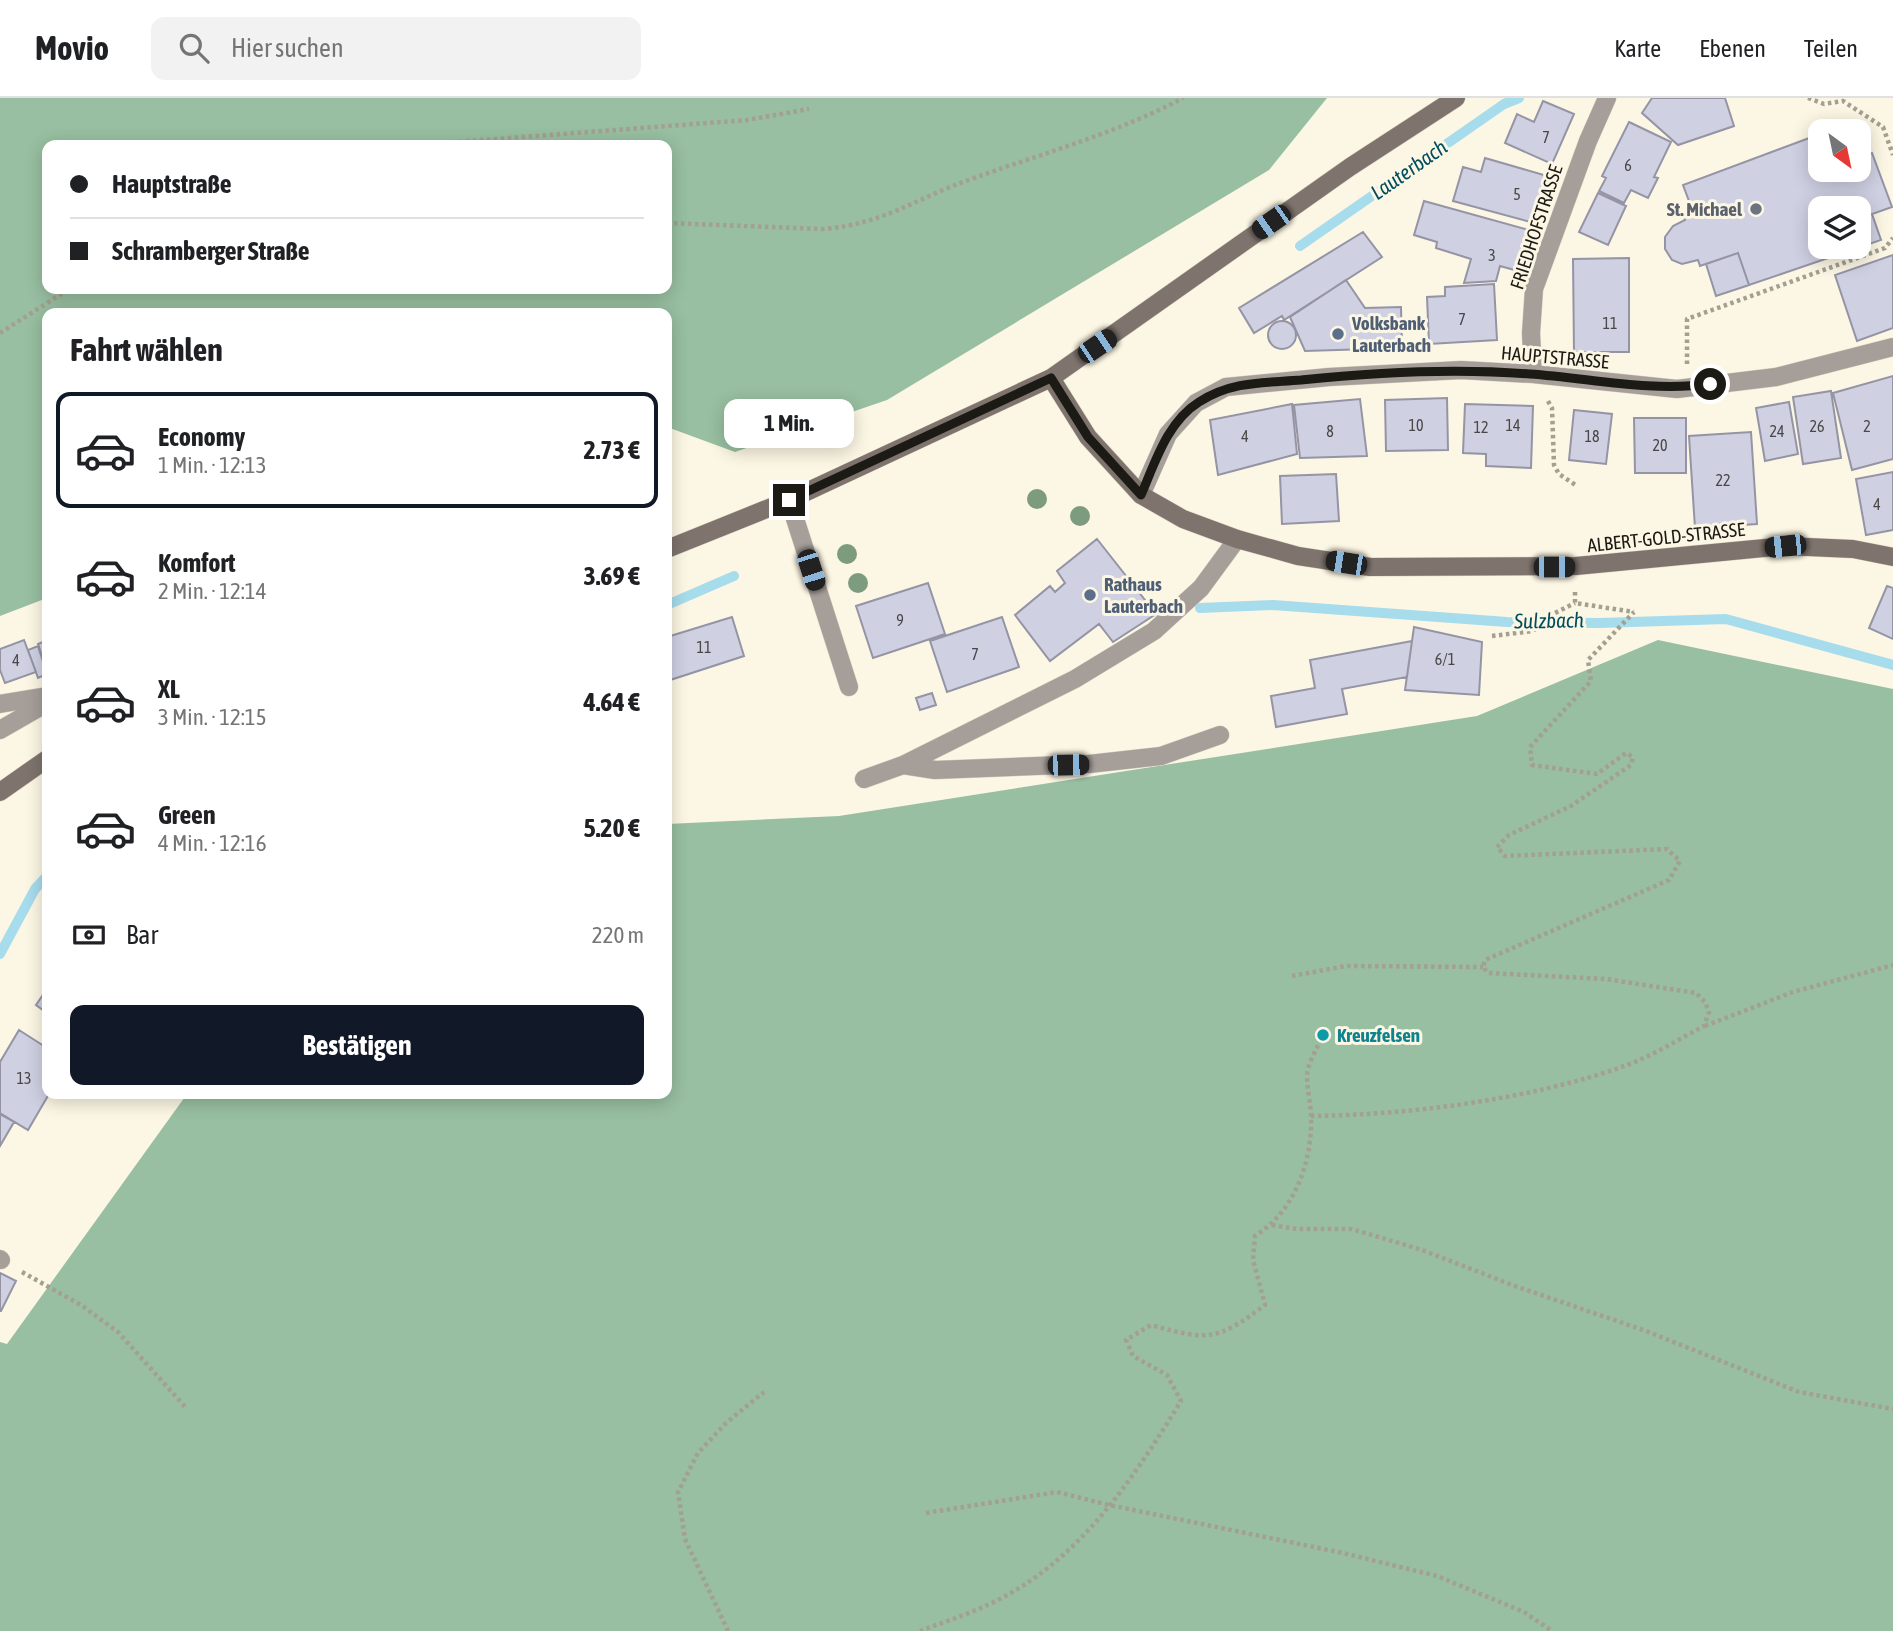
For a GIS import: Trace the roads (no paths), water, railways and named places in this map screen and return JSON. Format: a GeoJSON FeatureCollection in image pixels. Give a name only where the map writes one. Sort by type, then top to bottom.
{"type":"FeatureCollection","features":[{"type":"Feature","properties":{"kind":"main road"},"geometry":{"type":"LineString","coordinates":[[672,548],[789,500],[1051,378],[1350,167],[1456,98]]}},
{"type":"Feature","properties":{"kind":"main road","name":"ALBERT-GOLD-STRASSE"},"geometry":{"type":"LineString","coordinates":[[1051,378],[1088,437],[1141,495],[1183,519],[1237,539],[1298,556],[1370,567],[1576,566],[1785,546],[1853,548],[1893,557]]}},
{"type":"Feature","properties":{"kind":"main road"},"geometry":{"type":"LineString","coordinates":[[0,792],[42,763]]}},
{"type":"Feature","properties":{"kind":"street","name":"FRIEDHOFSTRASSE"},"geometry":{"type":"LineString","coordinates":[[1532,374],[1534,289],[1573,180],[1607,98]]}},
{"type":"Feature","properties":{"kind":"street","name":"HAUPTSTRASSE"},"geometry":{"type":"LineString","coordinates":[[1141,495],[1168,434],[1196,403],[1226,387],[1329,377],[1461,370],[1532,374],[1677,389],[1776,377],[1893,347]]}},
{"type":"Feature","properties":{"kind":"street"},"geometry":{"type":"LineString","coordinates":[[789,500],[849,687]]}},
{"type":"Feature","properties":{"kind":"street"},"geometry":{"type":"LineString","coordinates":[[864,779],[903,765],[1075,679],[1154,631],[1201,589],[1237,539]]}},
{"type":"Feature","properties":{"kind":"street"},"geometry":{"type":"LineString","coordinates":[[0,704],[42,697]]}},
{"type":"Feature","properties":{"kind":"street"},"geometry":{"type":"LineString","coordinates":[[0,730],[42,706]]}},
{"type":"Feature","properties":{"kind":"street"},"geometry":{"type":"LineString","coordinates":[[903,765],[935,770],[1090,764],[1161,756],[1220,735]]}},
{"type":"Feature","properties":{"kind":"waterway","name":"Lauterbach"},"geometry":{"type":"LineString","coordinates":[[1300,246],[1504,104],[1519,98]]}},
{"type":"Feature","properties":{"kind":"waterway","name":"Lauterbach"},"geometry":{"type":"LineString","coordinates":[[672,603],[734,576]]}},
{"type":"Feature","properties":{"kind":"waterway","name":"Sulzbach"},"geometry":{"type":"LineString","coordinates":[[1200,608],[1273,605],[1507,622],[1600,623],[1726,619],[1893,665]]}},
{"type":"Feature","properties":{"kind":"waterway","name":"Lauterbach"},"geometry":{"type":"LineString","coordinates":[[0,954],[35,889],[42,881]]}},
{"type":"Feature","properties":{"kind":"place","name":"St. Michael"},"geometry":{"type":"Point","coordinates":[1756,209]}},
{"type":"Feature","properties":{"kind":"place","name":"Volksbank Lauterbach"},"geometry":{"type":"Point","coordinates":[1338,334]}},
{"type":"Feature","properties":{"kind":"place","name":"Rathaus Lauterbach"},"geometry":{"type":"Point","coordinates":[1090,595]}},
{"type":"Feature","properties":{"kind":"place","name":"Kreuzfelsen"},"geometry":{"type":"Point","coordinates":[1323,1035]}}]}
